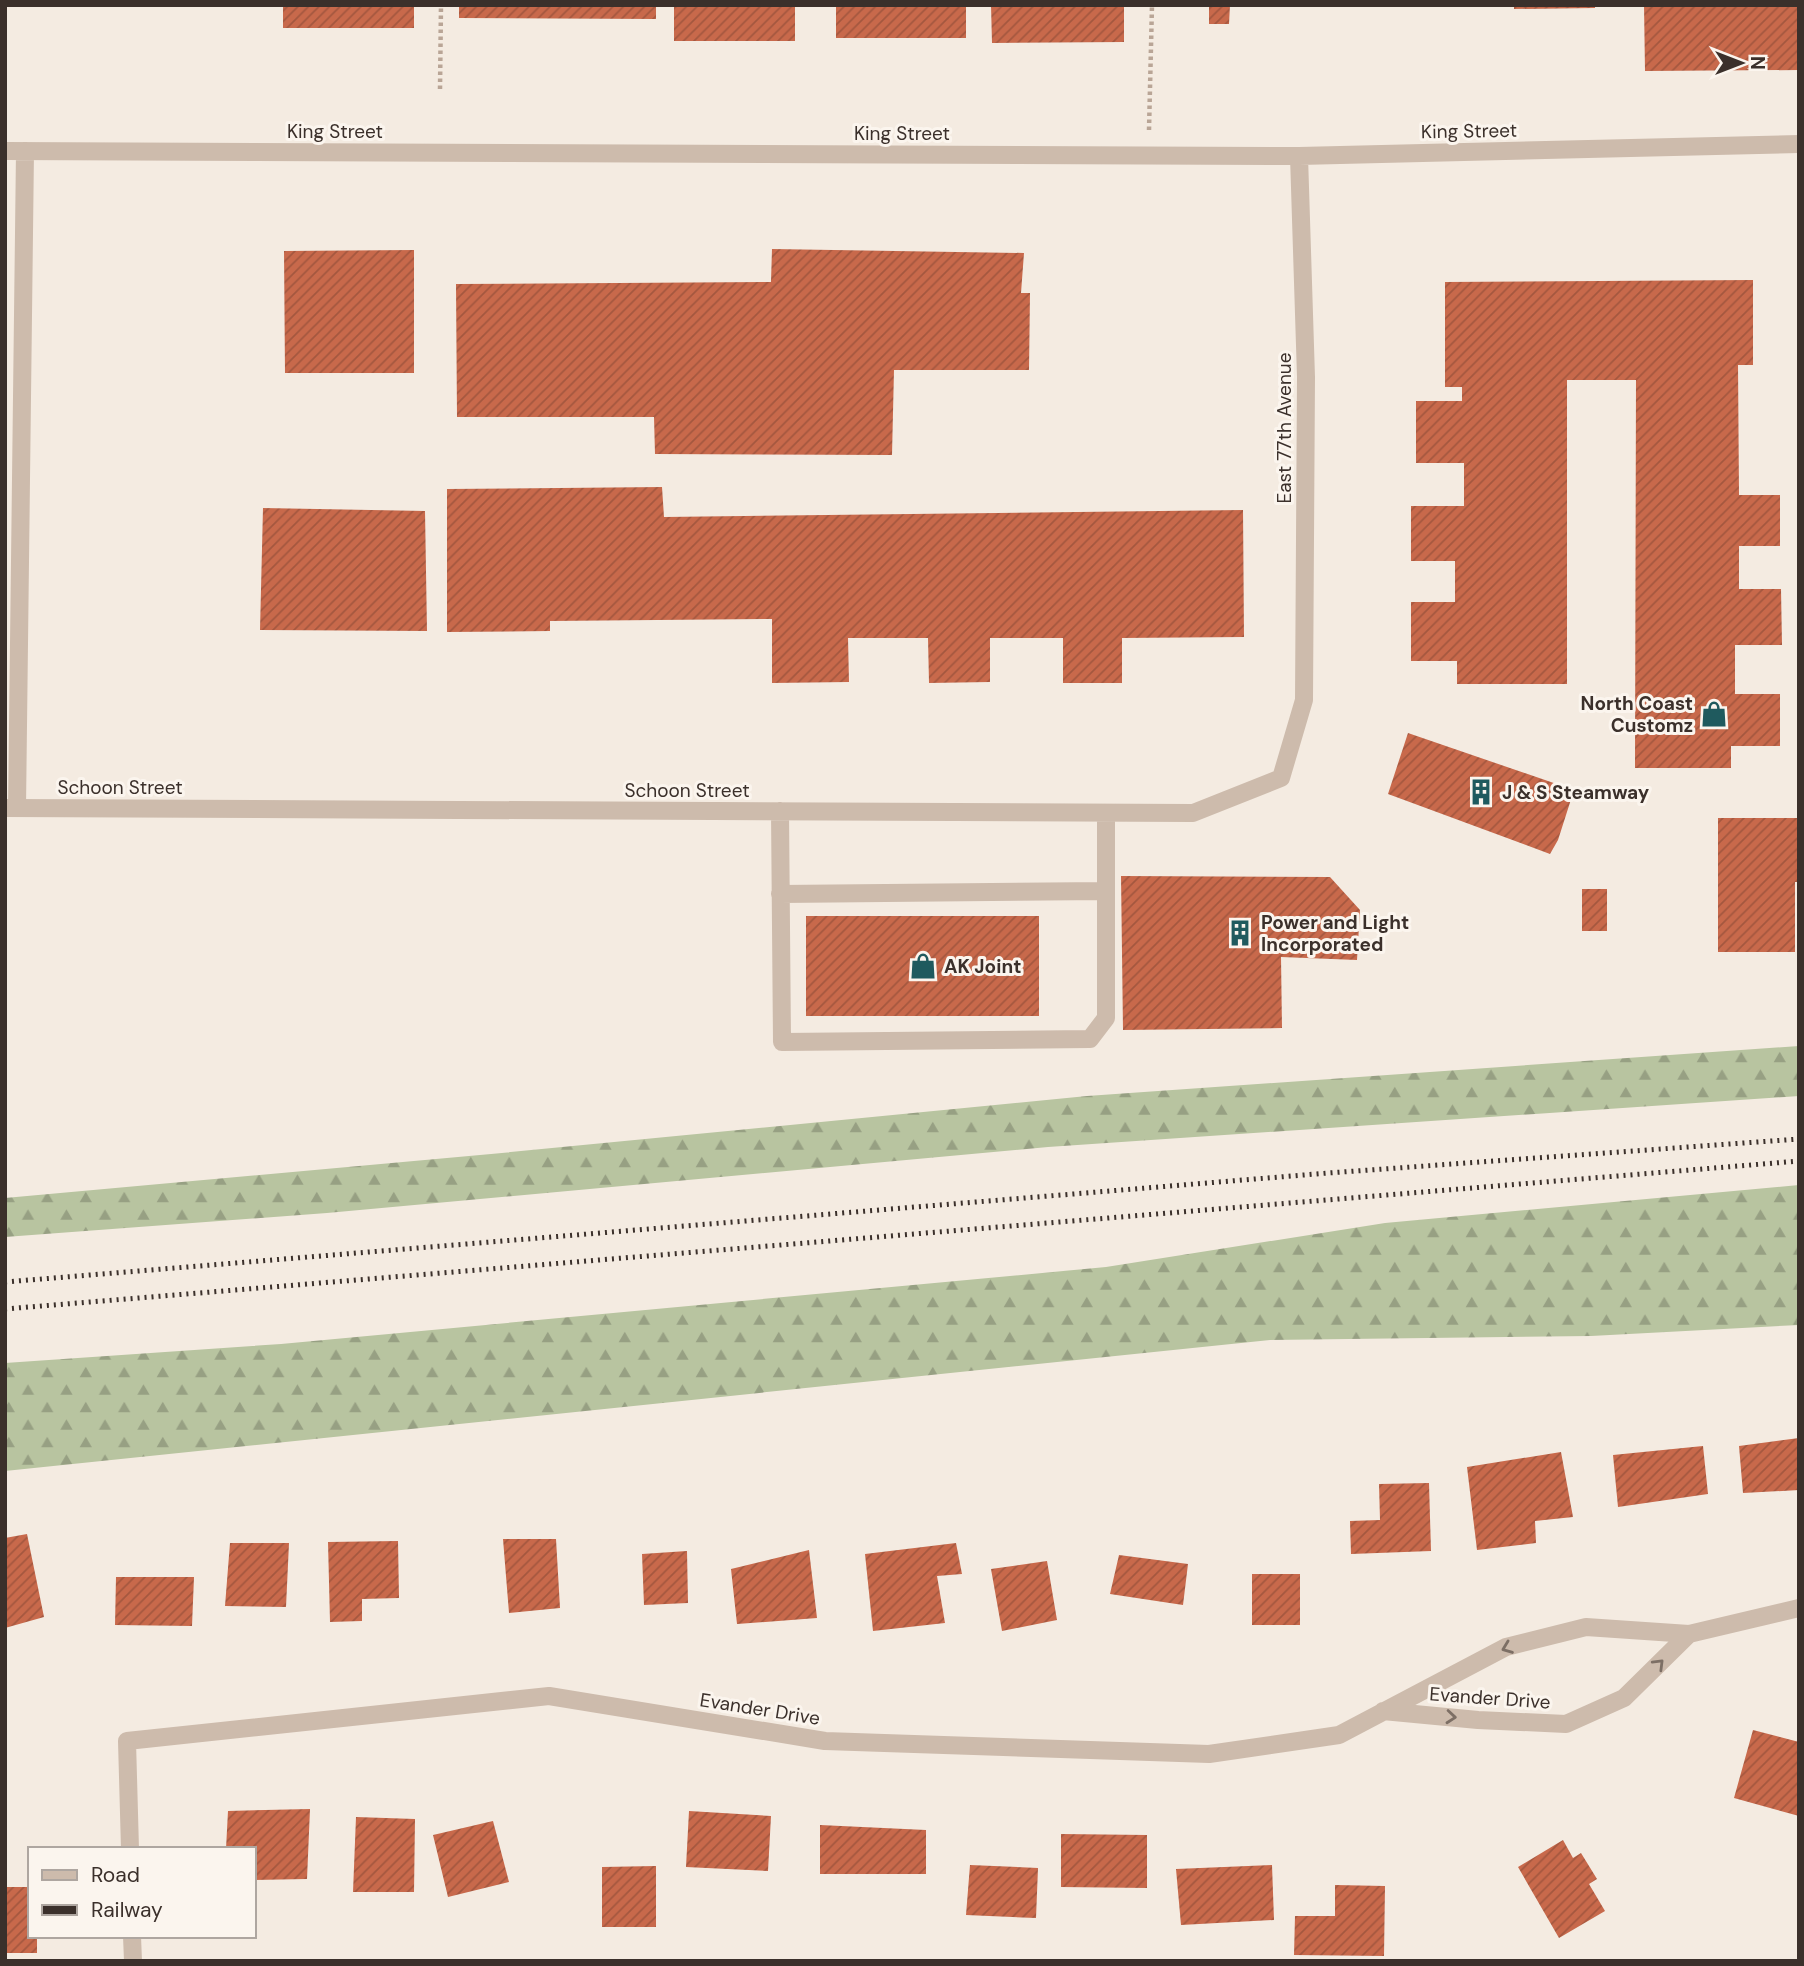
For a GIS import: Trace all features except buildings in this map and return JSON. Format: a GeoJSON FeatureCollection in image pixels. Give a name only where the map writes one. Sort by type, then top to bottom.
{"type":"FeatureCollection","features":[{"type":"Feature","properties":{"kind":"street","name":"King Street"},"geometry":{"type":"LineString","coordinates":[[5,151],[1298,156],[1799,144]]}},
{"type":"Feature","properties":{"kind":"street"},"geometry":{"type":"LineString","coordinates":[[11,808],[25,151]]}},
{"type":"Feature","properties":{"kind":"street","name":"East 77th Avenue"},"geometry":{"type":"LineString","coordinates":[[1298,156],[1306,377],[1304,700]]}},
{"type":"Feature","properties":{"kind":"street","name":"Schoon Street"},"geometry":{"type":"LineString","coordinates":[[11,808],[1193,813],[1281,778],[1304,700]]}},
{"type":"Feature","properties":{"kind":"street"},"geometry":{"type":"LineString","coordinates":[[780,811],[782,1042],[1090,1039],[1106,1018],[1106,813]]}},
{"type":"Feature","properties":{"kind":"street"},"geometry":{"type":"LineString","coordinates":[[780,894],[1106,891]]}},
{"type":"Feature","properties":{"kind":"street","name":"Evander Drive"},"geometry":{"type":"LineString","coordinates":[[130,1847],[127,1741],[549,1696],[825,1741],[1209,1754],[1339,1735],[1506,1647],[1586,1627],[1689,1634],[1799,1608]]}},
{"type":"Feature","properties":{"kind":"street","name":"Evander Drive"},"geometry":{"type":"LineString","coordinates":[[1383,1711],[1566,1724],[1624,1698],[1689,1634]]}},
{"type":"Feature","properties":{"kind":"street"},"geometry":{"type":"LineString","coordinates":[[132,1938],[132,1961]]}},
{"type":"Feature","properties":{"kind":"path"},"geometry":{"type":"LineString","coordinates":[[440,89],[441,5]]}},
{"type":"Feature","properties":{"kind":"path"},"geometry":{"type":"LineString","coordinates":[[1149,155],[1152,5]]}},
{"type":"Feature","properties":{"kind":"green space"},"geometry":{"type":"Polygon","coordinates":[[[1799,1046],[1799,1096],[1048,1147],[327,1213],[5,1237],[5,1198],[1087,1096],[1799,1046]]]}},
{"type":"Feature","properties":{"kind":"green space"},"geometry":{"type":"Polygon","coordinates":[[[1799,1185],[1799,1325],[1591,1336],[1270,1340],[5,1471],[5,1363],[281,1344],[1106,1267],[1385,1223],[1799,1185]]]}},
{"type":"Feature","properties":{"kind":"railway"},"geometry":{"type":"LineString","coordinates":[[5,1282],[1328,1173],[1799,1139]]}},
{"type":"Feature","properties":{"kind":"railway"},"geometry":{"type":"LineString","coordinates":[[5,1309],[1799,1161]]}},
{"type":"Feature","properties":{"kind":"place","name":"North Coast Customz"},"geometry":{"type":"Point","coordinates":[1714,714]}},
{"type":"Feature","properties":{"kind":"place","name":"J & S Steamway"},"geometry":{"type":"Point","coordinates":[1481,792]}},
{"type":"Feature","properties":{"kind":"place","name":"Power and Light Incorporated"},"geometry":{"type":"Point","coordinates":[1240,933]}},
{"type":"Feature","properties":{"kind":"place","name":"AK Joint"},"geometry":{"type":"Point","coordinates":[923,966]}}]}
